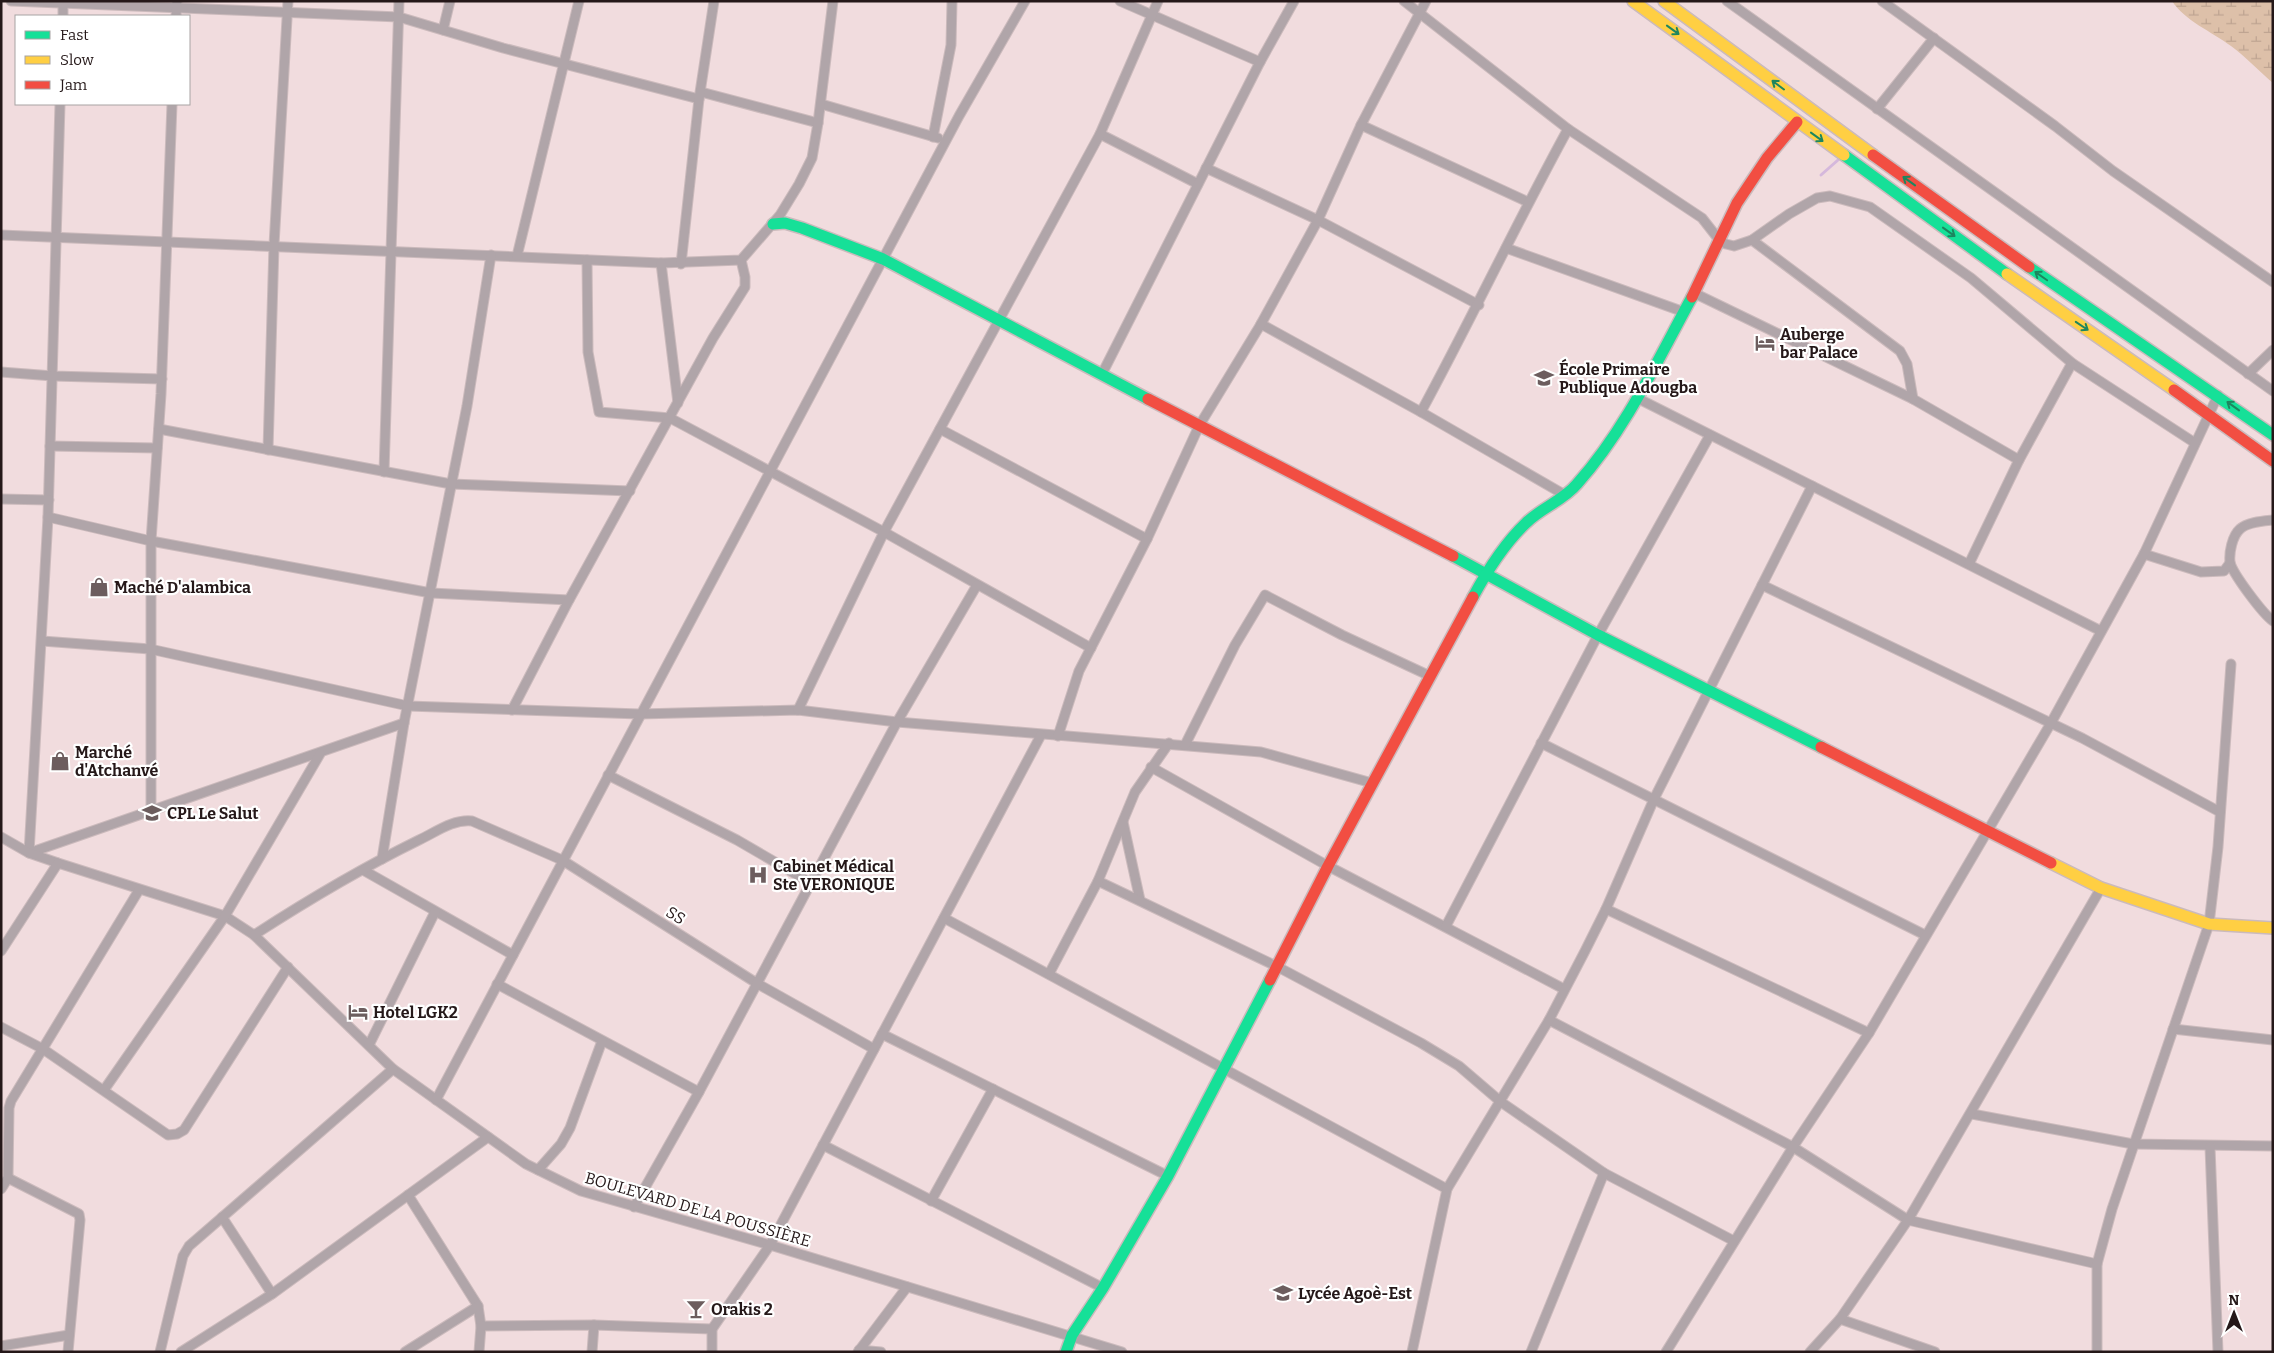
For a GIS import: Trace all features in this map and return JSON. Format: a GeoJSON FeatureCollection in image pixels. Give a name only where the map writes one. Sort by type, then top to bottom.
{"type":"FeatureCollection","features":[{"type":"Feature","properties":{"kind":"street"},"geometry":{"type":"LineString","coordinates":[[12,1],[399,17],[564,64],[818,123]]}},
{"type":"Feature","properties":{"kind":"street"},"geometry":{"type":"LineString","coordinates":[[268,450],[274,245],[288,1]]}},
{"type":"Feature","properties":{"kind":"street"},"geometry":{"type":"LineString","coordinates":[[384,472],[399,1]]}},
{"type":"Feature","properties":{"kind":"street"},"geometry":{"type":"LineString","coordinates":[[443,30],[450,1]]}},
{"type":"Feature","properties":{"kind":"street"},"geometry":{"type":"LineString","coordinates":[[517,256],[579,1]]}},
{"type":"Feature","properties":{"kind":"street"},"geometry":{"type":"LineString","coordinates":[[681,264],[700,95],[714,1]]}},
{"type":"Feature","properties":{"kind":"street"},"geometry":{"type":"LineString","coordinates":[[1,235],[165,240],[681,264],[741,260],[773,224],[808,167],[821,104],[833,1]]}},
{"type":"Feature","properties":{"kind":"street"},"geometry":{"type":"LineString","coordinates":[[934,137],[951,45],[952,1]]}},
{"type":"Feature","properties":{"kind":"street"},"geometry":{"type":"LineString","coordinates":[[436,1100],[946,140],[1025,1]]}},
{"type":"Feature","properties":{"kind":"street"},"geometry":{"type":"LineString","coordinates":[[1120,1],[1260,62]]}},
{"type":"Feature","properties":{"kind":"street"},"geometry":{"type":"LineString","coordinates":[[798,710],[884,532],[1100,134],[1158,1]]}},
{"type":"Feature","properties":{"kind":"street"},"geometry":{"type":"LineString","coordinates":[[1102,374],[1260,62],[1294,1]]}},
{"type":"Feature","properties":{"kind":"street"},"geometry":{"type":"LineString","coordinates":[[1404,1],[1568,129],[1702,218],[1720,240],[1734,246],[1752,240],[1789,214],[1817,198],[1830,196],[1870,207],[1971,278],[2072,364],[2195,443]]}},
{"type":"Feature","properties":{"kind":"street"},"geometry":{"type":"LineString","coordinates":[[1058,736],[1079,671],[1148,539],[1198,426],[1261,324],[1318,220],[1361,125],[1426,1]]}},
{"type":"Feature","properties":{"kind":"street"},"geometry":{"type":"LineString","coordinates":[[1633,1],[2030,290],[2210,414],[2273,461]]}},
{"type":"Feature","properties":{"kind":"street"},"geometry":{"type":"LineString","coordinates":[[1664,1],[1978,232],[2218,395],[2273,435]]}},
{"type":"Feature","properties":{"kind":"street"},"geometry":{"type":"LineString","coordinates":[[1727,1],[2273,391]]}},
{"type":"Feature","properties":{"kind":"street"},"geometry":{"type":"LineString","coordinates":[[1882,1],[2055,126],[2113,171],[2273,282]]}},
{"type":"Feature","properties":{"kind":"street"},"geometry":{"type":"LineString","coordinates":[[62,15],[63,2]]}},
{"type":"Feature","properties":{"kind":"street"},"geometry":{"type":"LineString","coordinates":[[1877,109],[1934,38]]}},
{"type":"Feature","properties":{"kind":"street"},"geometry":{"type":"LineString","coordinates":[[821,104],[946,140]]}},
{"type":"Feature","properties":{"kind":"street"},"geometry":{"type":"LineString","coordinates":[[60,105],[49,500],[29,853],[151,809],[320,754],[404,723]]}},
{"type":"Feature","properties":{"kind":"street"},"geometry":{"type":"LineString","coordinates":[[151,809],[151,541],[162,379],[165,240],[172,105]]}},
{"type":"Feature","properties":{"kind":"street"},"geometry":{"type":"LineString","coordinates":[[1066,1352],[1072,1335],[1103,1288],[1168,1176],[1225,1069],[1328,866],[1486,573],[1526,523],[1565,495],[1589,471],[1637,398],[1694,294],[1751,180],[1797,122]]}},
{"type":"Feature","properties":{"kind":"street"},"geometry":{"type":"LineString","coordinates":[[1361,125],[1528,202]]}},
{"type":"Feature","properties":{"kind":"street"},"geometry":{"type":"LineString","coordinates":[[1421,412],[1478,305],[1528,202],[1568,129]]}},
{"type":"Feature","properties":{"kind":"street"},"geometry":{"type":"LineString","coordinates":[[1100,134],[1198,184]]}},
{"type":"Feature","properties":{"kind":"street"},"geometry":{"type":"LineString","coordinates":[[1206,168],[1318,220],[1478,305]]}},
{"type":"Feature","properties":{"kind":"street"},"geometry":{"type":"LineString","coordinates":[[773,224],[785,223],[802,228],[883,259],[1198,426],[1486,573],[1598,635],[1985,832],[2102,888],[2209,924],[2273,928]]}},
{"type":"Feature","properties":{"kind":"street"},"geometry":{"type":"LineString","coordinates":[[1752,240],[1900,351],[1907,364],[1913,399]]}},
{"type":"Feature","properties":{"kind":"street"},"geometry":{"type":"LineString","coordinates":[[1506,248],[1684,312]]}},
{"type":"Feature","properties":{"kind":"street"},"geometry":{"type":"LineString","coordinates":[[254,935],[382,859],[404,723],[467,406],[491,255]]}},
{"type":"Feature","properties":{"kind":"street"},"geometry":{"type":"LineString","coordinates":[[587,260],[588,352],[597,409],[604,413],[670,418],[884,532],[1090,648]]}},
{"type":"Feature","properties":{"kind":"street"},"geometry":{"type":"LineString","coordinates":[[512,710],[569,600],[714,338],[745,287],[746,276],[741,260]]}},
{"type":"Feature","properties":{"kind":"street"},"geometry":{"type":"LineString","coordinates":[[661,263],[678,403]]}},
{"type":"Feature","properties":{"kind":"street"},"geometry":{"type":"LineString","coordinates":[[1694,294],[1913,399],[2020,460]]}},
{"type":"Feature","properties":{"kind":"street"},"geometry":{"type":"LineString","coordinates":[[1261,324],[1421,412],[1565,495]]}},
{"type":"Feature","properties":{"kind":"street"},"geometry":{"type":"LineString","coordinates":[[2248,374],[2273,350]]}},
{"type":"Feature","properties":{"kind":"street"},"geometry":{"type":"LineString","coordinates":[[1969,564],[2020,460],[2072,364]]}},
{"type":"Feature","properties":{"kind":"street"},"geometry":{"type":"LineString","coordinates":[[1,372],[53,376],[162,379]]}},
{"type":"Feature","properties":{"kind":"street"},"geometry":{"type":"LineString","coordinates":[[1666,1352],[1793,1147],[1868,1033],[2051,723],[2144,554],[2218,395]]}},
{"type":"Feature","properties":{"kind":"street"},"geometry":{"type":"LineString","coordinates":[[1637,398],[2101,631]]}},
{"type":"Feature","properties":{"kind":"street"},"geometry":{"type":"LineString","coordinates":[[158,429],[451,484],[630,491]]}},
{"type":"Feature","properties":{"kind":"street"},"geometry":{"type":"LineString","coordinates":[[940,429],[1148,539]]}},
{"type":"Feature","properties":{"kind":"street"},"geometry":{"type":"LineString","coordinates":[[1446,926],[1598,635],[1710,434]]}},
{"type":"Feature","properties":{"kind":"street"},"geometry":{"type":"LineString","coordinates":[[50,446],[157,448]]}},
{"type":"Feature","properties":{"kind":"street"},"geometry":{"type":"LineString","coordinates":[[1412,1352],[1447,1189],[1549,1020],[1606,909],[1654,799],[1812,486]]}},
{"type":"Feature","properties":{"kind":"street"},"geometry":{"type":"LineString","coordinates":[[1,499],[49,500]]}},
{"type":"Feature","properties":{"kind":"street"},"geometry":{"type":"LineString","coordinates":[[48,517],[151,541],[431,593],[569,600]]}},
{"type":"Feature","properties":{"kind":"street"},"geometry":{"type":"LineString","coordinates":[[2144,554],[2201,572],[2224,571],[2230,563],[2235,534],[2241,528],[2273,520]]}},
{"type":"Feature","properties":{"kind":"street"},"geometry":{"type":"LineString","coordinates":[[2230,563],[2259,608],[2273,621]]}},
{"type":"Feature","properties":{"kind":"street"},"geometry":{"type":"LineString","coordinates":[[634,1207],[700,1092],[897,722],[977,585]]}},
{"type":"Feature","properties":{"kind":"street"},"geometry":{"type":"LineString","coordinates":[[1762,585],[2051,723],[2220,812]]}},
{"type":"Feature","properties":{"kind":"street"},"geometry":{"type":"LineString","coordinates":[[1185,745],[1235,645],[1265,594],[1342,635],[1430,676]]}},
{"type":"Feature","properties":{"kind":"street"},"geometry":{"type":"LineString","coordinates":[[42,641],[150,649],[408,706],[640,714],[798,710],[897,722],[1185,745],[1279,756],[1372,783]]}},
{"type":"Feature","properties":{"kind":"street"},"geometry":{"type":"LineString","coordinates":[[2098,1352],[2097,1264],[2133,1144],[2209,924],[2220,812],[2231,664]]}},
{"type":"Feature","properties":{"kind":"street"},"geometry":{"type":"LineString","coordinates":[[712,1352],[712,1330],[770,1245],[1041,735]]}},
{"type":"Feature","properties":{"kind":"street"},"geometry":{"type":"LineString","coordinates":[[1541,743],[1925,935]]}},
{"type":"Feature","properties":{"kind":"street"},"geometry":{"type":"LineString","coordinates":[[1049,974],[1098,881],[1135,792],[1151,767],[1170,744]]}},
{"type":"Feature","properties":{"kind":"street"},"geometry":{"type":"LineString","coordinates":[[104,1090],[225,916],[320,754]]}},
{"type":"Feature","properties":{"kind":"street"},"geometry":{"type":"LineString","coordinates":[[1151,767],[1328,866],[1564,989]]}},
{"type":"Feature","properties":{"kind":"street"},"geometry":{"type":"LineString","coordinates":[[608,775],[737,840],[811,883]]}},
{"type":"Feature","properties":{"kind":"street","name":"SS"},"geometry":{"type":"LineString","coordinates":[[382,859],[457,822],[472,821],[562,860],[758,984],[874,1049]]}},
{"type":"Feature","properties":{"kind":"street"},"geometry":{"type":"LineString","coordinates":[[1123,822],[1140,900]]}},
{"type":"Feature","properties":{"kind":"street","name":"BOULEVARD DE LA POUSSIÈRE"},"geometry":{"type":"LineString","coordinates":[[1,837],[29,853],[139,890],[225,916],[254,935],[393,1069],[538,1170],[580,1191],[770,1245],[1072,1335],[1122,1352]]}},
{"type":"Feature","properties":{"kind":"street"},"geometry":{"type":"LineString","coordinates":[[1,951],[58,863]]}},
{"type":"Feature","properties":{"kind":"street"},"geometry":{"type":"LineString","coordinates":[[363,870],[513,955]]}},
{"type":"Feature","properties":{"kind":"street"},"geometry":{"type":"LineString","coordinates":[[1098,881],[1276,966],[1421,1042],[1459,1066],[1501,1102],[1604,1172],[1734,1241]]}},
{"type":"Feature","properties":{"kind":"street"},"geometry":{"type":"LineString","coordinates":[[1810,1352],[1840,1319],[1908,1220],[1972,1114],[2102,888]]}},
{"type":"Feature","properties":{"kind":"street"},"geometry":{"type":"LineString","coordinates":[[1,1189],[8,1178],[9,1108],[139,890]]}},
{"type":"Feature","properties":{"kind":"street"},"geometry":{"type":"LineString","coordinates":[[1606,909],[1868,1033]]}},
{"type":"Feature","properties":{"kind":"street"},"geometry":{"type":"LineString","coordinates":[[369,1045],[435,912]]}},
{"type":"Feature","properties":{"kind":"street"},"geometry":{"type":"LineString","coordinates":[[944,918],[1447,1189]]}},
{"type":"Feature","properties":{"kind":"street"},"geometry":{"type":"LineString","coordinates":[[1,1027],[43,1049],[168,1135],[177,1134],[184,1130],[288,967]]}},
{"type":"Feature","properties":{"kind":"street"},"geometry":{"type":"LineString","coordinates":[[497,984],[700,1092]]}},
{"type":"Feature","properties":{"kind":"street"},"geometry":{"type":"LineString","coordinates":[[1549,1020],[1793,1147],[1908,1220],[2097,1264]]}},
{"type":"Feature","properties":{"kind":"street"},"geometry":{"type":"LineString","coordinates":[[2173,1028],[2273,1040]]}},
{"type":"Feature","properties":{"kind":"street"},"geometry":{"type":"LineString","coordinates":[[882,1034],[1168,1176]]}},
{"type":"Feature","properties":{"kind":"street"},"geometry":{"type":"LineString","coordinates":[[538,1170],[561,1144],[570,1128],[602,1041]]}},
{"type":"Feature","properties":{"kind":"street"},"geometry":{"type":"LineString","coordinates":[[160,1352],[185,1251],[393,1069]]}},
{"type":"Feature","properties":{"kind":"street"},"geometry":{"type":"LineString","coordinates":[[931,1201],[993,1089]]}},
{"type":"Feature","properties":{"kind":"street"},"geometry":{"type":"LineString","coordinates":[[1972,1114],[2133,1144],[2210,1147],[2273,1146]]}},
{"type":"Feature","properties":{"kind":"street"},"geometry":{"type":"LineString","coordinates":[[181,1352],[272,1294],[488,1137]]}},
{"type":"Feature","properties":{"kind":"street"},"geometry":{"type":"LineString","coordinates":[[823,1145],[1103,1288]]}},
{"type":"Feature","properties":{"kind":"street"},"geometry":{"type":"LineString","coordinates":[[2210,1147],[2218,1352]]}},
{"type":"Feature","properties":{"kind":"street"},"geometry":{"type":"LineString","coordinates":[[1531,1352],[1604,1172]]}},
{"type":"Feature","properties":{"kind":"street"},"geometry":{"type":"LineString","coordinates":[[8,1178],[79,1214],[68,1352]]}},
{"type":"Feature","properties":{"kind":"street"},"geometry":{"type":"LineString","coordinates":[[408,1195],[478,1306],[481,1326],[479,1352]]}},
{"type":"Feature","properties":{"kind":"street"},"geometry":{"type":"LineString","coordinates":[[222,1217],[272,1294]]}},
{"type":"Feature","properties":{"kind":"street"},"geometry":{"type":"LineString","coordinates":[[859,1351],[907,1287]]}},
{"type":"Feature","properties":{"kind":"street"},"geometry":{"type":"LineString","coordinates":[[405,1352],[478,1306]]}},
{"type":"Feature","properties":{"kind":"street"},"geometry":{"type":"LineString","coordinates":[[1840,1319],[1915,1349],[1935,1352]]}},
{"type":"Feature","properties":{"kind":"street"},"geometry":{"type":"LineString","coordinates":[[481,1326],[594,1325],[712,1330]]}},
{"type":"Feature","properties":{"kind":"street"},"geometry":{"type":"LineString","coordinates":[[592,1352],[594,1325]]}},
{"type":"Feature","properties":{"kind":"street"},"geometry":{"type":"LineString","coordinates":[[1,1346],[69,1335]]}},
{"type":"Feature","properties":{"kind":"street"},"geometry":{"type":"LineString","coordinates":[[859,1351],[881,1352]]}},
{"type":"Feature","properties":{"kind":"green space"},"geometry":{"type":"Polygon","coordinates":[[[2172,1],[2273,1],[2273,83],[2237,50],[2184,14],[2172,1]]]}},
{"type":"Feature","properties":{"kind":"waterway"},"geometry":{"type":"LineString","coordinates":[[1821,175],[1838,160]]}},
{"type":"Feature","properties":{"kind":"traffic: fast"},"geometry":{"type":"LineString","coordinates":[[1844,155],[2007,274]]}},
{"type":"Feature","properties":{"kind":"traffic: fast"},"geometry":{"type":"LineString","coordinates":[[773,224],[785,223],[802,228],[883,259],[1148,399]]}},
{"type":"Feature","properties":{"kind":"traffic: fast"},"geometry":{"type":"LineString","coordinates":[[2029,267],[2273,435]]}},
{"type":"Feature","properties":{"kind":"traffic: fast"},"geometry":{"type":"LineString","coordinates":[[1473,597],[1484,577],[1518,531],[1538,513],[1572,490],[1595,463],[1626,418],[1692,297]]}},
{"type":"Feature","properties":{"kind":"traffic: fast"},"geometry":{"type":"LineString","coordinates":[[1453,556],[1598,635],[1821,747]]}},
{"type":"Feature","properties":{"kind":"traffic: fast"},"geometry":{"type":"LineString","coordinates":[[1066,1352],[1072,1335],[1103,1288],[1168,1176],[1270,980]]}},
{"type":"Feature","properties":{"kind":"traffic: slow"},"geometry":{"type":"LineString","coordinates":[[1633,1],[1844,155]]}},
{"type":"Feature","properties":{"kind":"traffic: slow"},"geometry":{"type":"LineString","coordinates":[[1664,1],[1873,155]]}},
{"type":"Feature","properties":{"kind":"traffic: slow"},"geometry":{"type":"LineString","coordinates":[[2007,274],[2174,390]]}},
{"type":"Feature","properties":{"kind":"traffic: slow"},"geometry":{"type":"LineString","coordinates":[[2051,863],[2101,888],[2209,924],[2273,928]]}},
{"type":"Feature","properties":{"kind":"traffic: jam"},"geometry":{"type":"LineString","coordinates":[[1692,297],[1737,203],[1767,158],[1797,122]]}},
{"type":"Feature","properties":{"kind":"traffic: jam"},"geometry":{"type":"LineString","coordinates":[[1873,155],[2029,267]]}},
{"type":"Feature","properties":{"kind":"traffic: jam"},"geometry":{"type":"LineString","coordinates":[[2174,390],[2273,461]]}},
{"type":"Feature","properties":{"kind":"traffic: jam"},"geometry":{"type":"LineString","coordinates":[[1148,399],[1453,556]]}},
{"type":"Feature","properties":{"kind":"traffic: jam"},"geometry":{"type":"LineString","coordinates":[[1270,980],[1328,866],[1473,597]]}},
{"type":"Feature","properties":{"kind":"traffic: jam"},"geometry":{"type":"LineString","coordinates":[[1821,747],[2051,863]]}},
{"type":"Feature","properties":{"kind":"place","name":"Auberge bar Palace"},"geometry":{"type":"Point","coordinates":[1765,343]}},
{"type":"Feature","properties":{"kind":"place","name":"École Primaire Publique Adougba"},"geometry":{"type":"Point","coordinates":[1544,378]}},
{"type":"Feature","properties":{"kind":"place","name":"Maché D'alambica"},"geometry":{"type":"Point","coordinates":[99,587]}},
{"type":"Feature","properties":{"kind":"place","name":"Marché d'Atchanvé"},"geometry":{"type":"Point","coordinates":[60,761]}},
{"type":"Feature","properties":{"kind":"place","name":"CPL Le Salut"},"geometry":{"type":"Point","coordinates":[152,813]}},
{"type":"Feature","properties":{"kind":"place","name":"Cabinet Médical Ste VERONIQUE"},"geometry":{"type":"Point","coordinates":[758,875]}},
{"type":"Feature","properties":{"kind":"place","name":"Hotel LGK2"},"geometry":{"type":"Point","coordinates":[358,1012]}},
{"type":"Feature","properties":{"kind":"place","name":"Lycée Agoè-Est"},"geometry":{"type":"Point","coordinates":[1283,1293]}},
{"type":"Feature","properties":{"kind":"place","name":"Orakis 2"},"geometry":{"type":"Point","coordinates":[696,1309]}}]}
